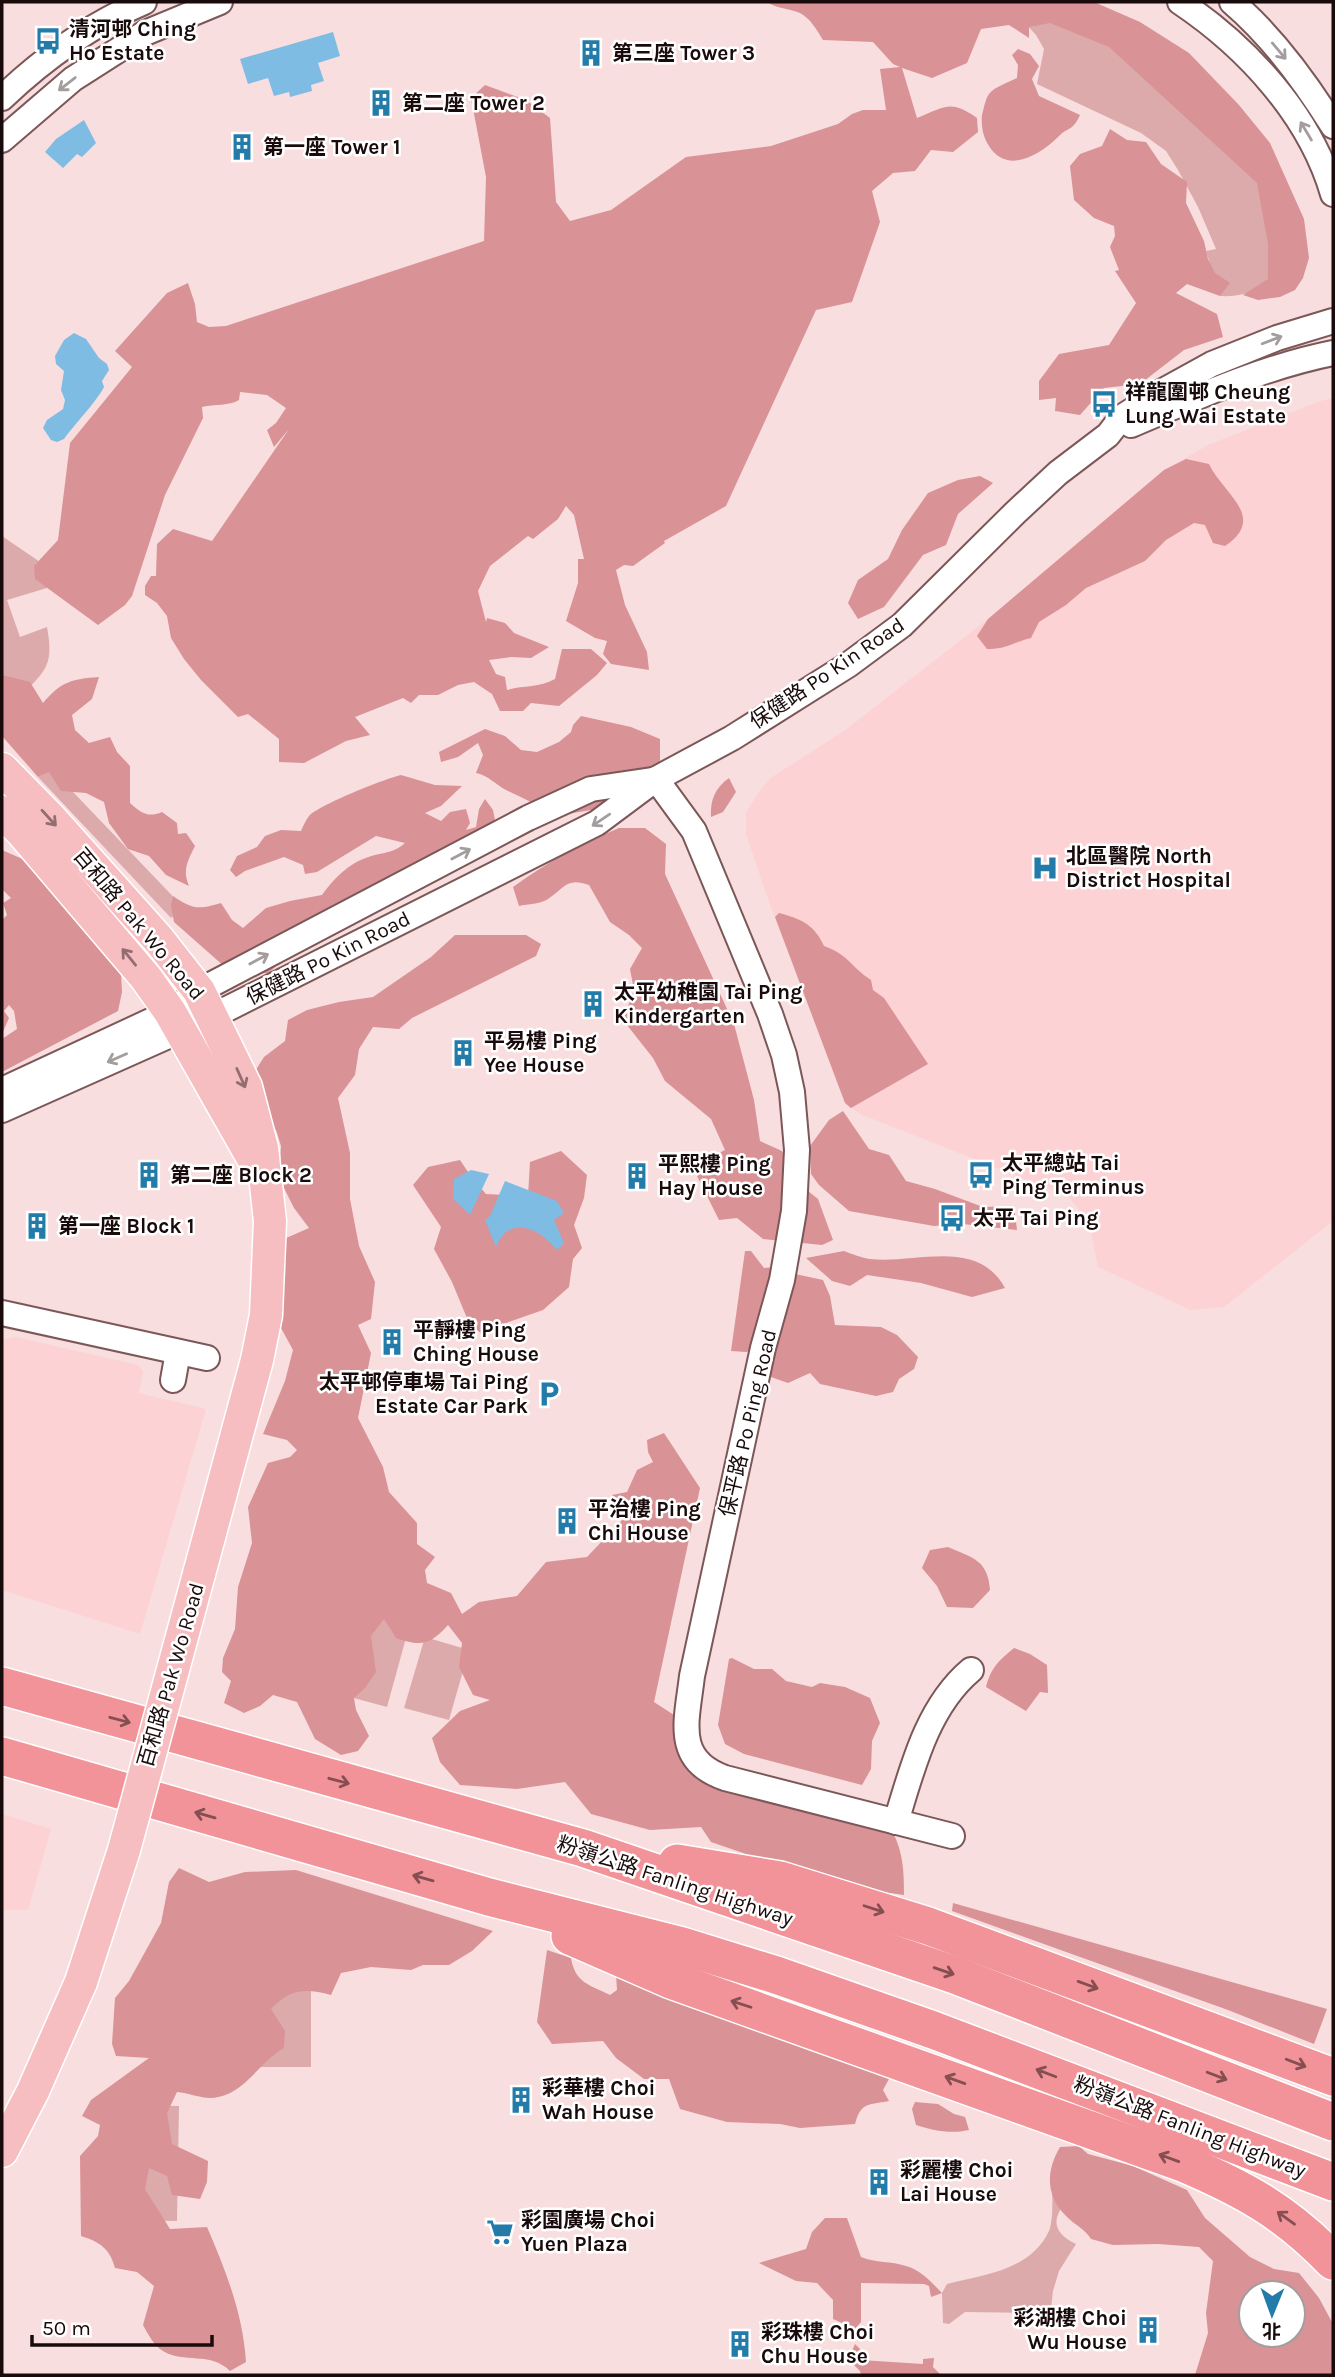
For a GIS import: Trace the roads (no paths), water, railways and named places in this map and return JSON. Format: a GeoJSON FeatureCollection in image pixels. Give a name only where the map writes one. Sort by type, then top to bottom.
{"type":"FeatureCollection","features":[{"type":"Feature","properties":{"kind":"highway","name":"粉嶺公路 Fanling Highway"},"geometry":{"type":"LineString","coordinates":[[2,1686],[583,1848],[955,1975],[1333,2122]]}},
{"type":"Feature","properties":{"kind":"highway","name":"粉嶺公路 Fanling Highway"},"geometry":{"type":"LineString","coordinates":[[2,1756],[489,1896],[682,1946],[776,1975],[933,2029],[1333,2182]]}},
{"type":"Feature","properties":{"kind":"highway"},"geometry":{"type":"LineString","coordinates":[[583,1848],[780,1880],[928,1926],[1333,2077]]}},
{"type":"Feature","properties":{"kind":"highway"},"geometry":{"type":"LineString","coordinates":[[489,1896],[671,1980],[1183,2163],[1232,2184],[1267,2204],[1304,2231],[1333,2261]]}},
{"type":"Feature","properties":{"kind":"main road","name":"百和路 Pak Wo Road"},"geometry":{"type":"LineString","coordinates":[[2,768],[159,940],[206,1003],[246,1087],[262,1148],[270,1221],[266,1315],[257,1360],[124,1850],[81,1982],[33,2091],[2,2151]]}},
{"type":"Feature","properties":{"kind":"main road","name":"百和路 Pak Wo Road"},"geometry":{"type":"LineString","coordinates":[[2,812],[146,978],[175,1021],[265,1180]]}},
{"type":"Feature","properties":{"kind":"street"},"geometry":{"type":"LineString","coordinates":[[2,98],[29,73],[86,33],[109,18],[144,2]]}},
{"type":"Feature","properties":{"kind":"street"},"geometry":{"type":"LineString","coordinates":[[2,140],[73,79],[145,33],[220,2]]}},
{"type":"Feature","properties":{"kind":"street"},"geometry":{"type":"LineString","coordinates":[[1232,2],[1274,44],[1308,86],[1333,126]]}},
{"type":"Feature","properties":{"kind":"street"},"geometry":{"type":"LineString","coordinates":[[1185,3],[1262,74],[1299,120],[1317,149],[1333,194]]}},
{"type":"Feature","properties":{"kind":"street","name":"保健路 Po Kin Road"},"geometry":{"type":"LineString","coordinates":[[1108,435],[1122,417],[1212,365],[1290,333],[1333,321]]}},
{"type":"Feature","properties":{"kind":"street","name":"保健路 Po Kin Road"},"geometry":{"type":"LineString","coordinates":[[206,1003],[597,823],[656,779],[732,738],[848,665],[902,625],[1058,473],[1108,435],[1211,391],[1311,357],[1333,353]]}},
{"type":"Feature","properties":{"kind":"street","name":"保健路 Po Kin Road"},"geometry":{"type":"LineString","coordinates":[[206,1003],[528,818],[591,789],[656,779]]}},
{"type":"Feature","properties":{"kind":"street","name":"保平路 Po Ping Road"},"geometry":{"type":"LineString","coordinates":[[656,779],[694,831],[784,1055],[792,1092],[797,1150],[794,1210],[782,1280],[763,1348],[692,1676],[686,1719],[687,1747],[693,1758],[709,1773],[952,1836]]}},
{"type":"Feature","properties":{"kind":"street"},"geometry":{"type":"LineString","coordinates":[[2,1110],[206,1003]]}},
{"type":"Feature","properties":{"kind":"street"},"geometry":{"type":"LineString","coordinates":[[2,1090],[175,1021]]}},
{"type":"Feature","properties":{"kind":"street"},"geometry":{"type":"LineString","coordinates":[[2,1313],[207,1358]]}},
{"type":"Feature","properties":{"kind":"street"},"geometry":{"type":"LineString","coordinates":[[173,1380],[178,1352]]}},
{"type":"Feature","properties":{"kind":"street"},"geometry":{"type":"LineString","coordinates":[[896,1822],[931,1722],[945,1696],[971,1670]]}},
{"type":"Feature","properties":{"kind":"water"},"geometry":{"type":"Polygon","coordinates":[[[333,32],[340,56],[318,63],[324,81],[311,85],[312,91],[290,97],[289,92],[274,96],[268,78],[248,84],[240,59],[333,32]]]}},
{"type":"Feature","properties":{"kind":"water"},"geometry":{"type":"Polygon","coordinates":[[[84,120],[96,143],[82,157],[77,154],[63,168],[45,152],[56,139],[84,120]]]}},
{"type":"Feature","properties":{"kind":"water"},"geometry":{"type":"Polygon","coordinates":[[[74,333],[86,339],[109,370],[102,381],[104,387],[96,399],[64,439],[57,442],[51,440],[43,428],[47,420],[63,409],[65,400],[61,390],[64,371],[56,364],[55,356],[64,340],[74,333]]]}},
{"type":"Feature","properties":{"kind":"water"},"geometry":{"type":"Polygon","coordinates":[[[471,1170],[489,1174],[470,1215],[453,1199],[454,1179],[471,1170]]]}},
{"type":"Feature","properties":{"kind":"water"},"geometry":{"type":"Polygon","coordinates":[[[505,1181],[557,1201],[564,1213],[554,1220],[564,1243],[557,1250],[542,1236],[525,1228],[509,1230],[496,1247],[485,1220],[490,1216],[505,1181]]]}},
{"type":"Feature","properties":{"kind":"place","name":"清河邨 Ching Ho Estate"},"geometry":{"type":"Point","coordinates":[48,41]}},
{"type":"Feature","properties":{"kind":"place","name":"第三座 Tower 3"},"geometry":{"type":"Point","coordinates":[591,53]}},
{"type":"Feature","properties":{"kind":"place","name":"第二座 Tower 2"},"geometry":{"type":"Point","coordinates":[381,103]}},
{"type":"Feature","properties":{"kind":"place","name":"第一座 Tower 1"},"geometry":{"type":"Point","coordinates":[242,147]}},
{"type":"Feature","properties":{"kind":"place","name":"祥龍圍邨 Cheung Lung Wai Estate"},"geometry":{"type":"Point","coordinates":[1104,404]}},
{"type":"Feature","properties":{"kind":"place","name":"北區醫院 North District Hospital"},"geometry":{"type":"Point","coordinates":[1045,868]}},
{"type":"Feature","properties":{"kind":"place","name":"太平幼稚園 Tai Ping Kindergarten"},"geometry":{"type":"Point","coordinates":[593,1004]}},
{"type":"Feature","properties":{"kind":"place","name":"平易樓 Ping Yee House"},"geometry":{"type":"Point","coordinates":[463,1053]}},
{"type":"Feature","properties":{"kind":"place","name":"第二座 Block 2"},"geometry":{"type":"Point","coordinates":[149,1175]}},
{"type":"Feature","properties":{"kind":"place","name":"太平總站 Tai Ping Terminus"},"geometry":{"type":"Point","coordinates":[981,1175]}},
{"type":"Feature","properties":{"kind":"place","name":"平熙樓 Ping Hay House"},"geometry":{"type":"Point","coordinates":[637,1176]}},
{"type":"Feature","properties":{"kind":"place","name":"太平 Tai Ping"},"geometry":{"type":"Point","coordinates":[952,1218]}},
{"type":"Feature","properties":{"kind":"place","name":"第一座 Block 1"},"geometry":{"type":"Point","coordinates":[37,1226]}},
{"type":"Feature","properties":{"kind":"place","name":"平靜樓 Ping Ching House"},"geometry":{"type":"Point","coordinates":[392,1342]}},
{"type":"Feature","properties":{"kind":"place","name":"太平邨停車場 Tai Ping Estate Car Park"},"geometry":{"type":"Point","coordinates":[549,1394]}},
{"type":"Feature","properties":{"kind":"place","name":"平治樓 Ping Chi House"},"geometry":{"type":"Point","coordinates":[567,1521]}},
{"type":"Feature","properties":{"kind":"place","name":"彩華樓 Choi Wah House"},"geometry":{"type":"Point","coordinates":[521,2100]}},
{"type":"Feature","properties":{"kind":"place","name":"彩麗樓 Choi Lai House"},"geometry":{"type":"Point","coordinates":[879,2182]}},
{"type":"Feature","properties":{"kind":"place","name":"彩園廣場 Choi Yuen Plaza"},"geometry":{"type":"Point","coordinates":[500,2232]}},
{"type":"Feature","properties":{"kind":"place","name":"彩湖樓 Choi Wu House"},"geometry":{"type":"Point","coordinates":[1148,2330]}},
{"type":"Feature","properties":{"kind":"place","name":"彩珠樓 Choi Chu House"},"geometry":{"type":"Point","coordinates":[740,2344]}}]}
